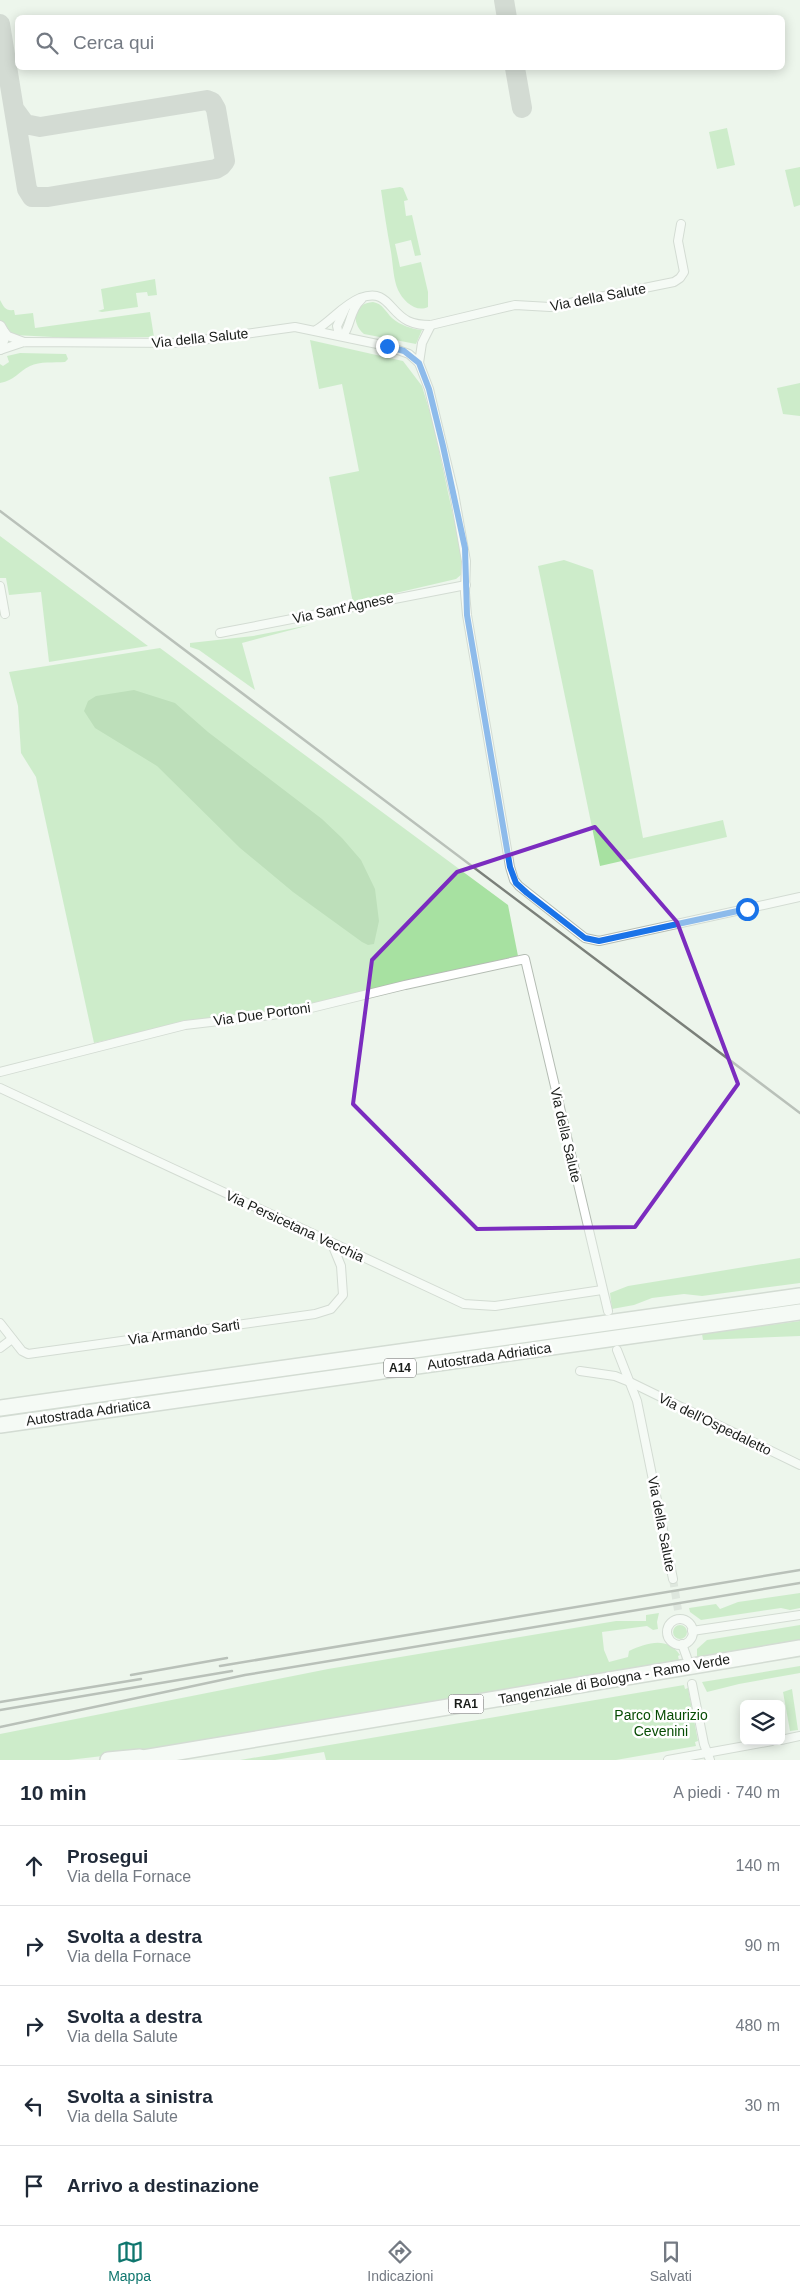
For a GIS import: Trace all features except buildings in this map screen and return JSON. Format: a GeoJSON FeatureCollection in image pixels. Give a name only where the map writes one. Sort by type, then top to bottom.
{"type":"FeatureCollection","features":[{"type":"Feature","properties":{"kind":"highway","name":"Autostrada Adriatica"},"geometry":{"type":"LineString","coordinates":[[0,1408],[800,1296]]}},
{"type":"Feature","properties":{"kind":"highway","name":"Autostrada Adriatica"},"geometry":{"type":"LineString","coordinates":[[0,1425],[800,1312]]}},
{"type":"Feature","properties":{"kind":"highway","name":"Tangenziale di Bologna - Ramo Verde"},"geometry":{"type":"LineString","coordinates":[[131,1760],[800,1648]]}},
{"type":"Feature","properties":{"kind":"highway","name":"Tangenziale di Bologna - Ramo Verde"},"geometry":{"type":"LineString","coordinates":[[192,1760],[800,1658]]}},
{"type":"Feature","properties":{"kind":"highway"},"geometry":{"type":"LineString","coordinates":[[108,1760],[169,1754]]}},
{"type":"Feature","properties":{"kind":"street","name":"Via della Salute"},"geometry":{"type":"LineString","coordinates":[[367,296],[383,298],[399,315],[409,322],[431,325],[515,305],[550,307],[674,282],[684,272],[678,240],[681,224]]}},
{"type":"Feature","properties":{"kind":"street"},"geometry":{"type":"LineString","coordinates":[[316,330],[354,302],[367,296]]}},
{"type":"Feature","properties":{"kind":"street"},"geometry":{"type":"LineString","coordinates":[[346,308],[337,326],[341,336],[349,327],[356,304],[367,296]]}},
{"type":"Feature","properties":{"kind":"street"},"geometry":{"type":"LineString","coordinates":[[431,325],[422,343],[419,363],[429,389],[463,536],[466,561],[467,615],[510,867],[514,880],[580,934],[599,941],[800,897]]}},
{"type":"Feature","properties":{"kind":"street","name":"Via della Salute"},"geometry":{"type":"LineString","coordinates":[[2,328],[8,336],[24,342]]}},
{"type":"Feature","properties":{"kind":"street"},"geometry":{"type":"LineString","coordinates":[[0,349],[4,341],[2,328]]}},
{"type":"Feature","properties":{"kind":"street","name":"Via della Salute"},"geometry":{"type":"LineString","coordinates":[[0,349],[24,342],[180,343],[284,328],[303,328],[404,351],[419,363]]}},
{"type":"Feature","properties":{"kind":"street","name":"Via Sant'Agnese"},"geometry":{"type":"LineString","coordinates":[[220,632],[466,585]]}},
{"type":"Feature","properties":{"kind":"street"},"geometry":{"type":"LineString","coordinates":[[0,586],[5,614]]}},
{"type":"Feature","properties":{"kind":"street","name":"Via della Salute"},"geometry":{"type":"LineString","coordinates":[[525,959],[608,1311]]}},
{"type":"Feature","properties":{"kind":"street","name":"Via Due Portoni"},"geometry":{"type":"LineString","coordinates":[[0,1072],[185,1025],[272,1015],[305,1009],[525,959]]}},
{"type":"Feature","properties":{"kind":"street","name":"Via Persicetana Vecchia"},"geometry":{"type":"LineString","coordinates":[[0,1088],[454,1301],[475,1306],[495,1306],[602,1290]]}},
{"type":"Feature","properties":{"kind":"street","name":"Via Armando Sarti"},"geometry":{"type":"LineString","coordinates":[[0,1323],[22,1352],[28,1354],[304,1315],[331,1309],[344,1295],[340,1264],[332,1244]]}},
{"type":"Feature","properties":{"kind":"street"},"geometry":{"type":"LineString","coordinates":[[340,1264],[348,1252]]}},
{"type":"Feature","properties":{"kind":"street"},"geometry":{"type":"LineString","coordinates":[[0,1348],[12,1339]]}},
{"type":"Feature","properties":{"kind":"street","name":"Via della Salute"},"geometry":{"type":"LineString","coordinates":[[617,1350],[630,1382],[641,1418],[673,1579]]}},
{"type":"Feature","properties":{"kind":"street"},"geometry":{"type":"LineString","coordinates":[[580,1370],[615,1376],[630,1382]]}},
{"type":"Feature","properties":{"kind":"street","name":"Via dell'Ospedaletto"},"geometry":{"type":"LineString","coordinates":[[630,1382],[800,1465]]}},
{"type":"Feature","properties":{"kind":"street"},"geometry":{"type":"LineString","coordinates":[[678,1610],[678,1620]]}},
{"type":"Feature","properties":{"kind":"street"},"geometry":{"type":"LineString","coordinates":[[692,1632],[800,1616]]}},
{"type":"Feature","properties":{"kind":"street"},"geometry":{"type":"LineString","coordinates":[[678,1620],[686,1621],[692,1632],[688,1641],[682,1644],[674,1643],[667,1634],[671,1623],[678,1620]]}},
{"type":"Feature","properties":{"kind":"street"},"geometry":{"type":"LineString","coordinates":[[682,1644],[687,1658]]}},
{"type":"Feature","properties":{"kind":"street"},"geometry":{"type":"LineString","coordinates":[[692,1684],[708,1756]]}},
{"type":"Feature","properties":{"kind":"street"},"geometry":{"type":"LineString","coordinates":[[785,1739],[800,1736]]}},
{"type":"Feature","properties":{"kind":"street"},"geometry":{"type":"LineString","coordinates":[[668,1760],[708,1756],[755,1745]]}},
{"type":"Feature","properties":{"kind":"highlighted area"},"geometry":{"type":"Polygon","coordinates":[[[595,827],[677,922],[738,1084],[635,1227],[477,1229],[353,1104],[372,960],[457,872],[595,827]]]}},
{"type":"Feature","properties":{"kind":"green space"},"geometry":{"type":"Polygon","coordinates":[[[727,128],[735,165],[717,169],[709,132],[727,128]]]}},
{"type":"Feature","properties":{"kind":"green space"},"geometry":{"type":"Polygon","coordinates":[[[800,167],[800,205],[794,207],[785,170],[800,167]]]}},
{"type":"Feature","properties":{"kind":"green space"},"geometry":{"type":"Polygon","coordinates":[[[403,188],[408,200],[404,201],[406,216],[412,215],[421,255],[415,256],[411,240],[395,244],[400,267],[421,262],[428,292],[428,307],[419,308],[410,305],[403,298],[396,285],[381,190],[403,188]]]}},
{"type":"Feature","properties":{"kind":"green space"},"geometry":{"type":"Polygon","coordinates":[[[155,279],[157,295],[148,296],[147,292],[136,293],[138,307],[98,311],[104,309],[101,289],[155,279]]]}},
{"type":"Feature","properties":{"kind":"green space"},"geometry":{"type":"Polygon","coordinates":[[[0,300],[4,307],[14,310],[15,315],[33,313],[35,328],[150,312],[154,337],[72,338],[14,335],[0,322],[0,300]]]}},
{"type":"Feature","properties":{"kind":"green space"},"geometry":{"type":"Polygon","coordinates":[[[373,302],[382,306],[399,323],[410,328],[422,330],[416,344],[364,334],[357,324],[356,314],[362,306],[373,302]]]}},
{"type":"Feature","properties":{"kind":"green space"},"geometry":{"type":"Polygon","coordinates":[[[310,340],[403,361],[422,386],[432,419],[462,556],[462,574],[456,579],[353,603],[329,477],[359,471],[342,384],[319,389],[310,340]]]}},
{"type":"Feature","properties":{"kind":"green space"},"geometry":{"type":"Polygon","coordinates":[[[20,353],[66,354],[68,359],[65,362],[34,364],[13,378],[0,383],[0,364],[3,366],[9,362],[7,356],[20,353]]]}},
{"type":"Feature","properties":{"kind":"green space"},"geometry":{"type":"Polygon","coordinates":[[[800,383],[800,416],[783,414],[777,388],[800,383]]]}},
{"type":"Feature","properties":{"kind":"green space"},"geometry":{"type":"Polygon","coordinates":[[[0,536],[148,646],[49,662],[41,592],[9,595],[6,578],[0,578],[0,536]]]}},
{"type":"Feature","properties":{"kind":"green space"},"geometry":{"type":"Polygon","coordinates":[[[564,560],[593,570],[643,838],[723,820],[727,837],[600,866],[538,566],[564,560]]]}},
{"type":"Feature","properties":{"kind":"green space"},"geometry":{"type":"Polygon","coordinates":[[[310,625],[242,643],[255,690],[199,650],[190,647],[190,643],[253,636],[310,625]]]}},
{"type":"Feature","properties":{"kind":"green space"},"geometry":{"type":"Polygon","coordinates":[[[160,648],[508,905],[518,956],[313,1003],[186,1022],[94,1043],[36,777],[21,753],[18,706],[9,672],[160,648]]]}},
{"type":"Feature","properties":{"kind":"green space"},"geometry":{"type":"Polygon","coordinates":[[[800,1258],[800,1283],[702,1296],[684,1294],[652,1298],[634,1305],[612,1309],[610,1293],[628,1286],[800,1258]]]}},
{"type":"Feature","properties":{"kind":"green space"},"geometry":{"type":"Polygon","coordinates":[[[800,1321],[800,1336],[703,1340],[702,1334],[800,1321]]]}},
{"type":"Feature","properties":{"kind":"green space"},"geometry":{"type":"Polygon","coordinates":[[[800,1593],[800,1608],[790,1610],[781,1608],[701,1620],[690,1612],[689,1608],[716,1604],[720,1609],[738,1602],[800,1593]]]}},
{"type":"Feature","properties":{"kind":"green space"},"geometry":{"type":"Polygon","coordinates":[[[659,1613],[658,1629],[653,1630],[647,1626],[602,1632],[604,1650],[609,1662],[628,1657],[629,1651],[636,1648],[656,1643],[663,1643],[675,1649],[680,1655],[678,1656],[679,1660],[111,1755],[69,1760],[0,1760],[0,1734],[328,1669],[616,1621],[646,1621],[646,1615],[659,1613]]]}},
{"type":"Feature","properties":{"kind":"green space"},"geometry":{"type":"Polygon","coordinates":[[[680,1625],[685,1627],[687,1632],[685,1637],[680,1639],[675,1637],[673,1632],[675,1627],[680,1625]]]}},
{"type":"Feature","properties":{"kind":"green space"},"geometry":{"type":"Polygon","coordinates":[[[800,1625],[800,1640],[697,1657],[697,1649],[707,1640],[800,1625]]]}},
{"type":"Feature","properties":{"kind":"green space"},"geometry":{"type":"Polygon","coordinates":[[[800,1666],[800,1673],[707,1692],[702,1682],[800,1666]]]}},
{"type":"Feature","properties":{"kind":"green space","name":"Parco Maurizio Cevenini"},"geometry":{"type":"Polygon","coordinates":[[[684,1685],[685,1689],[688,1688],[698,1741],[695,1742],[696,1746],[616,1760],[326,1760],[324,1752],[275,1760],[240,1760],[684,1685]]]}},
{"type":"Feature","properties":{"kind":"green space"},"geometry":{"type":"Polygon","coordinates":[[[792,1689],[798,1730],[790,1731],[783,1692],[792,1689]]]}},
{"type":"Feature","properties":{"kind":"shaded area"},"geometry":{"type":"Polygon","coordinates":[[[134,690],[175,703],[208,732],[322,819],[342,838],[361,860],[375,889],[379,921],[374,944],[368,945],[362,942],[293,892],[240,848],[157,766],[95,728],[84,711],[88,701],[96,696],[134,690]]]}},
{"type":"Feature","properties":{"kind":"taxiway"},"geometry":{"type":"LineString","coordinates":[[504,0],[506,15]]}},
{"type":"Feature","properties":{"kind":"taxiway"},"geometry":{"type":"LineString","coordinates":[[0,24],[27,189],[32,197],[48,197],[216,169],[225,161],[216,109],[212,102],[207,100],[40,127],[25,124],[14,109]]}},
{"type":"Feature","properties":{"kind":"taxiway"},"geometry":{"type":"LineString","coordinates":[[515,70],[522,108]]}},
{"type":"Feature","properties":{"kind":"tunnel"},"geometry":{"type":"LineString","coordinates":[[673,1579],[678,1610]]}},
{"type":"Feature","properties":{"kind":"railway"},"geometry":{"type":"LineString","coordinates":[[0,511],[800,1113]]}},
{"type":"Feature","properties":{"kind":"railway"},"geometry":{"type":"LineString","coordinates":[[220,1666],[800,1570]]}},
{"type":"Feature","properties":{"kind":"railway"},"geometry":{"type":"LineString","coordinates":[[0,1727],[245,1675],[800,1583]]}},
{"type":"Feature","properties":{"kind":"railway"},"geometry":{"type":"LineString","coordinates":[[131,1675],[227,1658]]}},
{"type":"Feature","properties":{"kind":"railway"},"geometry":{"type":"LineString","coordinates":[[0,1710],[232,1671]]}},
{"type":"Feature","properties":{"kind":"railway"},"geometry":{"type":"LineString","coordinates":[[0,1702],[141,1679]]}},
{"type":"Feature","properties":{"kind":"route"},"geometry":{"type":"LineString","coordinates":[[387,346],[404,351],[419,363],[429,389],[443,446],[465,548],[467,615],[510,867],[514,880],[527,893],[585,938],[599,941],[616,939],[747,909]]}}]}
